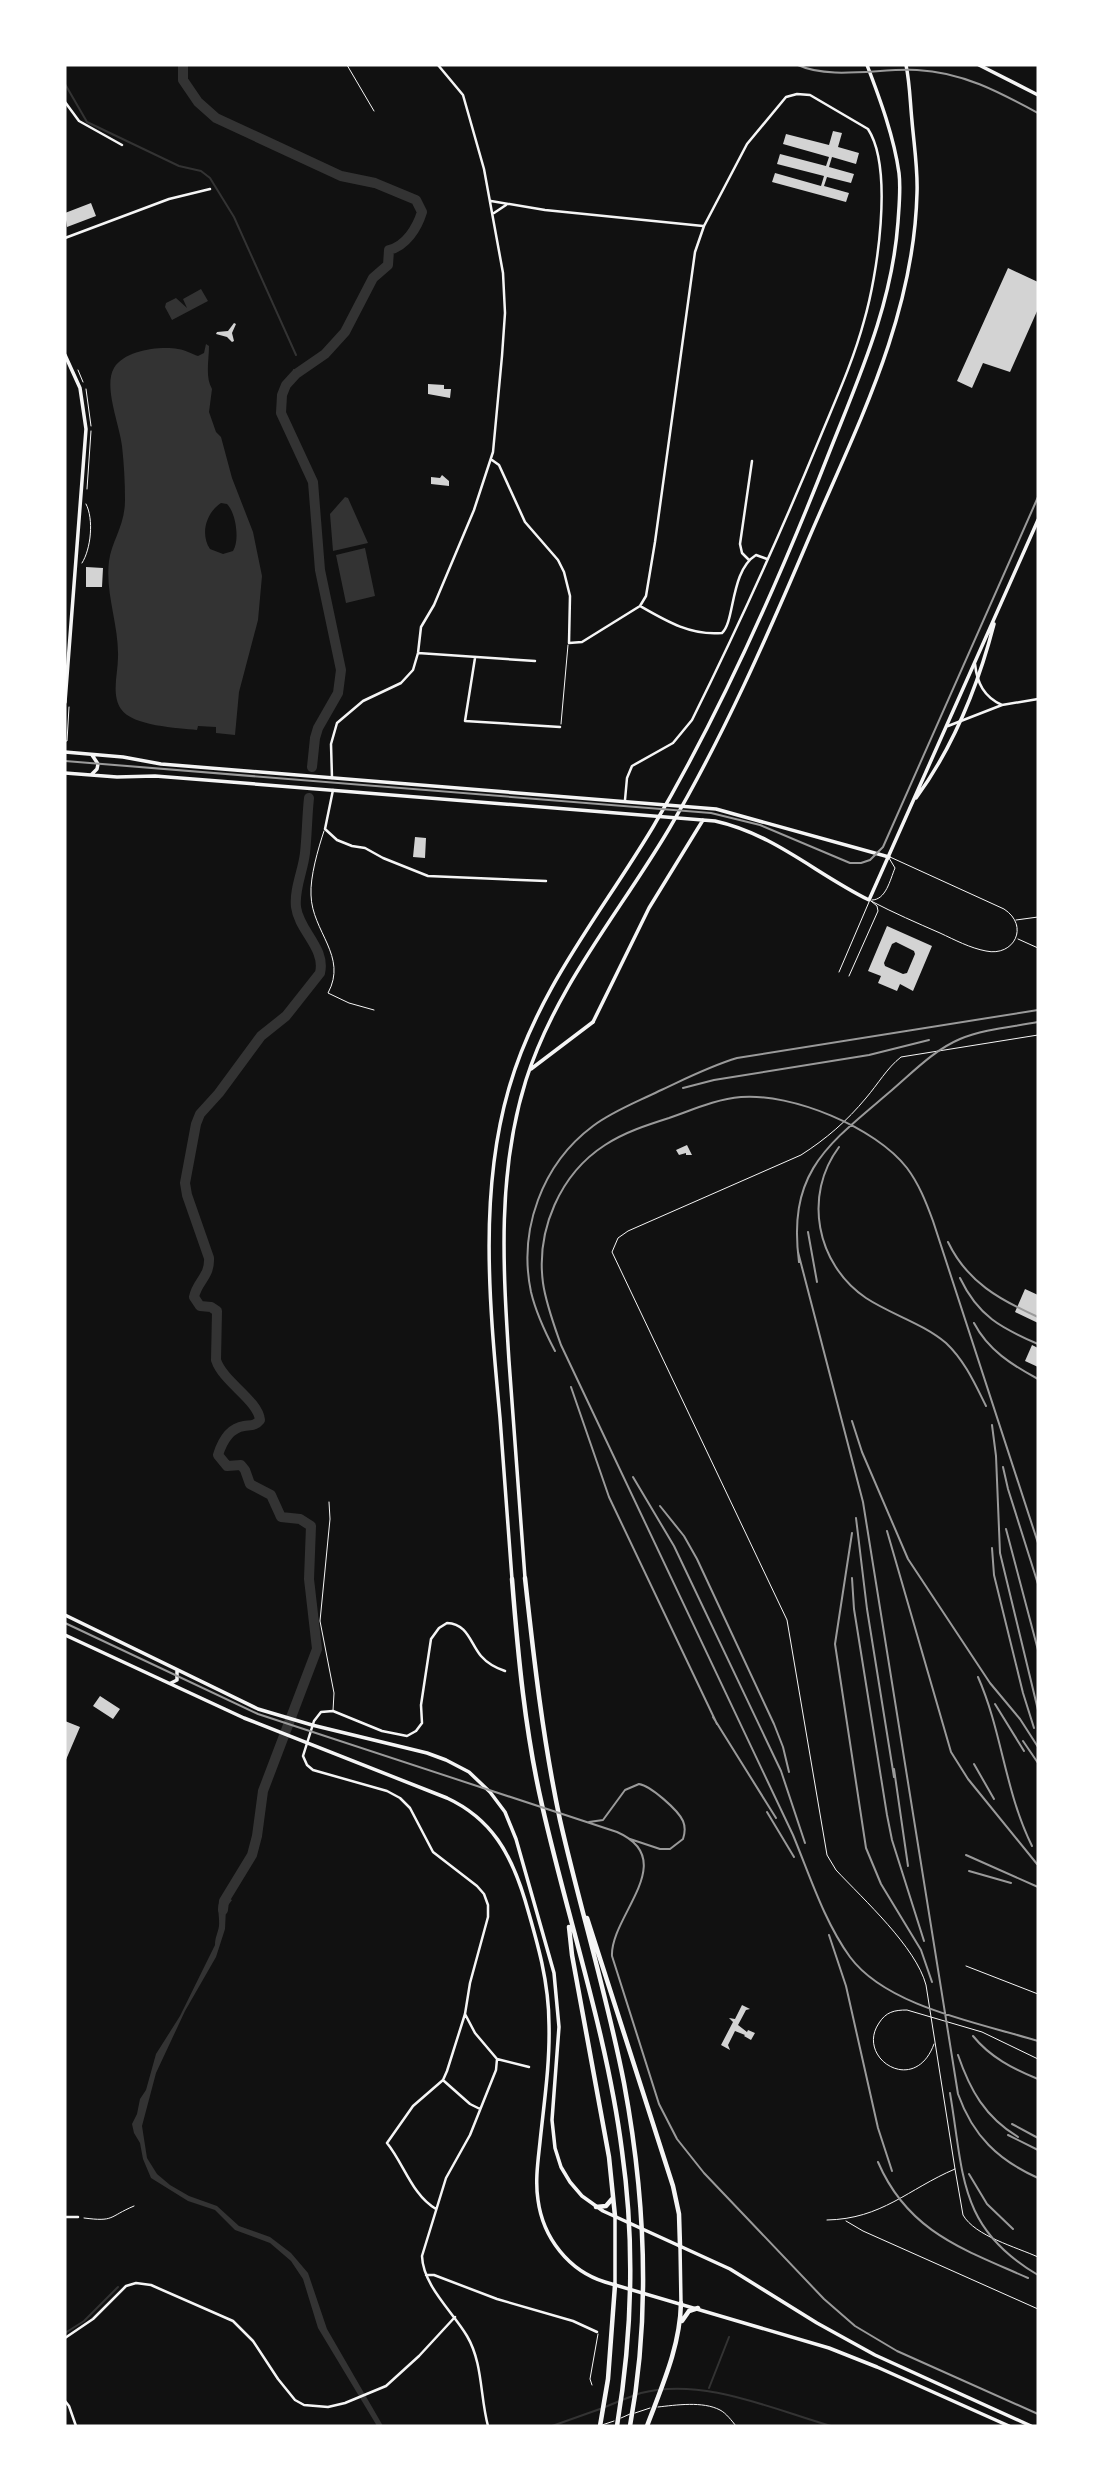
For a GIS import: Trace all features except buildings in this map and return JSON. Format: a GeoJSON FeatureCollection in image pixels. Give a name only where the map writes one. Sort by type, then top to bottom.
{"type":"FeatureCollection","features":[{"type":"Feature","properties":{"kind":"highway"},"geometry":{"type":"LineString","coordinates":[[525,1578],[535,1674],[560,1820],[624,2083],[635,2157],[641,2213],[642,2307],[639,2356],[629,2426]]}},
{"type":"Feature","properties":{"kind":"highway"},"geometry":{"type":"LineString","coordinates":[[512,1579],[524,1703],[541,1803],[611,2084],[622,2149],[628,2207],[630,2304],[628,2354],[617,2426]]}},
{"type":"Feature","properties":{"kind":"highway"},"geometry":{"type":"LineString","coordinates":[[578,1894],[673,2186],[679,2214],[680,2246]]}},
{"type":"Feature","properties":{"kind":"highway"},"geometry":{"type":"LineString","coordinates":[[568,1912],[572,1955],[607,2142],[615,2216]]}},
{"type":"Feature","properties":{"kind":"highway"},"geometry":{"type":"LineString","coordinates":[[596,2207],[608,2205],[613,2194]]}},
{"type":"Feature","properties":{"kind":"highway"},"geometry":{"type":"LineString","coordinates":[[600,2426],[608,2379],[615,2285]]}},
{"type":"Feature","properties":{"kind":"highway"},"geometry":{"type":"LineString","coordinates":[[681,2303],[681,2325]]}},
{"type":"Feature","properties":{"kind":"highway"},"geometry":{"type":"LineString","coordinates":[[648,2424],[681,2325],[689,2311],[698,2308]]}},
{"type":"Feature","properties":{"kind":"main road"},"geometry":{"type":"LineString","coordinates":[[512,1579],[495,1368],[489,1233],[496,1143],[505,1103],[519,1056],[549,991],[651,831],[702,741],[736,672],[862,373],[884,308],[895,248],[899,174],[881,105],[867,65]]}},
{"type":"Feature","properties":{"kind":"main road"},"geometry":{"type":"LineString","coordinates":[[525,1578],[506,1306],[503,1218],[511,1136],[529,1070],[562,995],[650,861],[718,741],[757,659],[871,395],[895,327],[910,265],[917,194],[906,65]]}},
{"type":"Feature","properties":{"kind":"main road"},"geometry":{"type":"LineString","coordinates":[[979,65],[1038,95]]}},
{"type":"Feature","properties":{"kind":"main road"},"geometry":{"type":"LineString","coordinates":[[65,355],[80,388],[86,429],[67,704]]}},
{"type":"Feature","properties":{"kind":"main road"},"geometry":{"type":"LineString","coordinates":[[65,773],[155,776],[703,820],[728,824],[760,835],[869,900],[1038,520]]}},
{"type":"Feature","properties":{"kind":"main road"},"geometry":{"type":"LineString","coordinates":[[913,802],[939,764],[960,720],[978,679],[995,616]]}},
{"type":"Feature","properties":{"kind":"main road"},"geometry":{"type":"LineString","coordinates":[[65,752],[149,762],[696,808],[744,815],[888,857]]}},
{"type":"Feature","properties":{"kind":"main road"},"geometry":{"type":"LineString","coordinates":[[90,754],[97,760],[98,765],[96,771],[90,775]]}},
{"type":"Feature","properties":{"kind":"main road"},"geometry":{"type":"LineString","coordinates":[[529,1070],[593,1022],[649,908],[703,820]]}},
{"type":"Feature","properties":{"kind":"main road"},"geometry":{"type":"LineString","coordinates":[[65,1615],[237,1700],[299,1722],[435,1755],[463,1768],[482,1783],[497,1800],[516,1839],[547,1942],[556,1983],[559,2035],[552,2120],[555,2148],[561,2167],[570,2182],[596,2207],[730,2269],[859,2347],[1031,2426]]}},
{"type":"Feature","properties":{"kind":"main road"},"geometry":{"type":"LineString","coordinates":[[65,1635],[280,1733],[454,1801],[485,1823],[506,1851],[518,1879],[537,1941],[548,1998],[549,2048],[537,2175],[540,2211],[552,2239],[571,2263],[588,2275],[615,2285],[795,2337],[852,2357],[1009,2426]]}},
{"type":"Feature","properties":{"kind":"main road"},"geometry":{"type":"LineString","coordinates":[[165,1682],[172,1683],[177,1680],[178,1674],[174,1668]]}},
{"type":"Feature","properties":{"kind":"main road"},"geometry":{"type":"LineString","coordinates":[[615,2216],[615,2285]]}},
{"type":"Feature","properties":{"kind":"main road"},"geometry":{"type":"LineString","coordinates":[[680,2246],[681,2303]]}},
{"type":"Feature","properties":{"kind":"street"},"geometry":{"type":"LineString","coordinates":[[332,778],[331,744],[337,723],[363,701],[401,683],[410,674],[418,653],[421,627],[434,605],[492,460],[505,313],[503,273],[491,201],[463,95],[438,65]]}},
{"type":"Feature","properties":{"kind":"street"},"geometry":{"type":"LineString","coordinates":[[492,460],[499,465],[524,522],[558,560],[564,572],[570,596],[569,643],[582,642],[640,606],[646,596],[656,540],[695,252],[704,226],[747,144],[782,101],[791,95],[806,94],[866,127],[871,134],[876,154],[881,198],[876,263],[863,327],[806,471],[690,724],[670,745],[640,759],[632,766],[627,778],[625,802]]}},
{"type":"Feature","properties":{"kind":"street"},"geometry":{"type":"LineString","coordinates":[[65,102],[79,121],[122,145]]}},
{"type":"Feature","properties":{"kind":"street"},"geometry":{"type":"LineString","coordinates":[[65,238],[175,197],[210,189]]}},
{"type":"Feature","properties":{"kind":"street"},"geometry":{"type":"LineString","coordinates":[[491,201],[506,205],[704,226]]}},
{"type":"Feature","properties":{"kind":"street"},"geometry":{"type":"LineString","coordinates":[[493,213],[506,205]]}},
{"type":"Feature","properties":{"kind":"street"},"geometry":{"type":"LineString","coordinates":[[749,561],[741,553],[740,544],[752,461]]}},
{"type":"Feature","properties":{"kind":"street"},"geometry":{"type":"LineString","coordinates":[[640,606],[695,633],[724,632],[739,580],[749,561],[756,555],[767,559]]}},
{"type":"Feature","properties":{"kind":"street"},"geometry":{"type":"LineString","coordinates":[[418,653],[535,661]]}},
{"type":"Feature","properties":{"kind":"street"},"geometry":{"type":"LineString","coordinates":[[475,658],[465,721],[560,728]]}},
{"type":"Feature","properties":{"kind":"street"},"geometry":{"type":"LineString","coordinates":[[975,658],[978,679],[986,696],[1002,705]]}},
{"type":"Feature","properties":{"kind":"street"},"geometry":{"type":"LineString","coordinates":[[943,731],[960,720],[1002,705],[1038,699]]}},
{"type":"Feature","properties":{"kind":"street"},"geometry":{"type":"LineString","coordinates":[[333,790],[325,829],[352,846],[365,848],[428,876],[546,881]]}},
{"type":"Feature","properties":{"kind":"street"},"geometry":{"type":"LineString","coordinates":[[436,2209],[414,2186],[387,2143],[414,2106],[443,2080],[453,2056],[464,2014],[488,1917],[488,1905],[477,1886],[435,1854],[410,1808],[395,1795],[310,1769],[303,1756],[312,1725],[319,1713],[333,1711],[382,1731],[411,1735],[418,1729],[422,1723],[421,1705],[431,1639],[447,1623],[465,1629],[483,1658],[505,1671]]}},
{"type":"Feature","properties":{"kind":"street"},"geometry":{"type":"LineString","coordinates":[[464,2014],[475,2033],[497,2059],[529,2067]]}},
{"type":"Feature","properties":{"kind":"street"},"geometry":{"type":"LineString","coordinates":[[488,2426],[474,2351],[426,2274],[423,2252],[446,2178],[470,2135],[496,2070],[497,2059]]}},
{"type":"Feature","properties":{"kind":"street"},"geometry":{"type":"LineString","coordinates":[[443,2080],[470,2104],[480,2109]]}},
{"type":"Feature","properties":{"kind":"street"},"geometry":{"type":"LineString","coordinates":[[65,2217],[78,2217]]}},
{"type":"Feature","properties":{"kind":"street"},"geometry":{"type":"LineString","coordinates":[[426,2274],[497,2299],[573,2321],[597,2332]]}},
{"type":"Feature","properties":{"kind":"street"},"geometry":{"type":"LineString","coordinates":[[65,2338],[93,2319],[128,2285],[151,2285],[233,2321],[253,2341],[292,2397],[304,2405],[333,2406],[380,2390],[419,2356],[455,2317]]}},
{"type":"Feature","properties":{"kind":"street"},"geometry":{"type":"LineString","coordinates":[[65,2401],[76,2426]]}},
{"type":"Feature","properties":{"kind":"lane"},"geometry":{"type":"LineString","coordinates":[[347,65],[373,111]]}},
{"type":"Feature","properties":{"kind":"lane"},"geometry":{"type":"LineString","coordinates":[[560,728],[569,643]]}},
{"type":"Feature","properties":{"kind":"lane"},"geometry":{"type":"LineString","coordinates":[[325,829],[318,848],[311,895],[320,931],[333,959],[335,972],[328,993],[349,1003],[374,1010]]}},
{"type":"Feature","properties":{"kind":"lane"},"geometry":{"type":"LineString","coordinates":[[869,900],[880,899],[889,882],[895,868],[888,857]]}},
{"type":"Feature","properties":{"kind":"lane"},"geometry":{"type":"LineString","coordinates":[[869,900],[988,952],[1008,947],[1016,938],[1016,920],[1004,908],[888,857]]}},
{"type":"Feature","properties":{"kind":"lane"},"geometry":{"type":"LineString","coordinates":[[839,972],[869,900]]}},
{"type":"Feature","properties":{"kind":"lane"},"geometry":{"type":"LineString","coordinates":[[849,976],[877,911],[877,906],[869,900]]}},
{"type":"Feature","properties":{"kind":"lane"},"geometry":{"type":"LineString","coordinates":[[1016,920],[1038,917]]}},
{"type":"Feature","properties":{"kind":"lane"},"geometry":{"type":"LineString","coordinates":[[1016,938],[1038,948]]}},
{"type":"Feature","properties":{"kind":"lane"},"geometry":{"type":"LineString","coordinates":[[1038,1035],[901,1057],[892,1064],[851,1116],[816,1146],[628,1231],[618,1238],[612,1252],[787,1620],[827,1855],[836,1870],[917,1963],[926,1985],[963,2215],[967,2222],[978,2230],[1038,2257]]}},
{"type":"Feature","properties":{"kind":"lane"},"geometry":{"type":"LineString","coordinates":[[329,1502],[330,1519],[320,1621],[334,1693],[333,1711]]}},
{"type":"Feature","properties":{"kind":"lane"},"geometry":{"type":"LineString","coordinates":[[966,1966],[1038,1994]]}},
{"type":"Feature","properties":{"kind":"lane"},"geometry":{"type":"LineString","coordinates":[[935,2041],[926,2061],[908,2070],[881,2060],[876,2052],[874,2034],[885,2015],[896,2010],[925,2014],[982,2032],[1038,2059]]}},
{"type":"Feature","properties":{"kind":"lane"},"geometry":{"type":"LineString","coordinates":[[827,2220],[844,2220],[882,2209],[956,2169]]}},
{"type":"Feature","properties":{"kind":"lane"},"geometry":{"type":"LineString","coordinates":[[844,2220],[1038,2309]]}},
{"type":"Feature","properties":{"kind":"lane"},"geometry":{"type":"LineString","coordinates":[[592,2385],[590,2379],[598,2342],[597,2332]]}},
{"type":"Feature","properties":{"kind":"lane"},"geometry":{"type":"LineString","coordinates":[[600,2426],[646,2409],[682,2405],[721,2411],[736,2426]]}},
{"type":"Feature","properties":{"kind":"path"},"geometry":{"type":"LineString","coordinates":[[86,491],[91,429],[88,399]]}},
{"type":"Feature","properties":{"kind":"path"},"geometry":{"type":"LineString","coordinates":[[85,559],[90,513],[86,503]]}},
{"type":"Feature","properties":{"kind":"path"},"geometry":{"type":"LineString","coordinates":[[66,741],[67,704]]}},
{"type":"Feature","properties":{"kind":"path"},"geometry":{"type":"LineString","coordinates":[[78,2217],[97,2220],[114,2218],[134,2206]]}},
{"type":"Feature","properties":{"kind":"shaded area"},"geometry":{"type":"Polygon","coordinates":[[[201,289],[208,301],[172,320],[165,307],[166,303],[176,298],[187,308],[183,299],[201,289]]]}},
{"type":"Feature","properties":{"kind":"shaded area"},"geometry":{"type":"Polygon","coordinates":[[[206,344],[209,346],[208,374],[212,389],[209,412],[216,432],[221,437],[232,478],[253,532],[262,576],[258,620],[239,692],[235,735],[216,733],[216,727],[198,726],[197,730],[145,723],[127,715],[116,697],[118,645],[108,573],[111,553],[123,518],[125,493],[122,446],[111,395],[111,376],[119,362],[134,353],[171,348],[198,356],[204,353],[206,344]],[[221,503],[216,507],[208,518],[205,530],[210,549],[223,554],[233,551],[237,534],[235,520],[227,504],[221,503]]]}},
{"type":"Feature","properties":{"kind":"shaded area"},"geometry":{"type":"Polygon","coordinates":[[[345,497],[348,498],[368,543],[333,551],[330,514],[345,497]]]}},
{"type":"Feature","properties":{"kind":"shaded area"},"geometry":{"type":"Polygon","coordinates":[[[365,548],[375,596],[346,603],[336,555],[365,548]]]}},
{"type":"Feature","properties":{"kind":"shaded area"},"geometry":{"type":"Polygon","coordinates":[[[223,1895],[232,1900],[226,1908],[225,1929],[216,1957],[185,2011],[156,2073],[142,2126],[147,2158],[157,2174],[170,2185],[189,2196],[217,2206],[239,2226],[270,2237],[291,2253],[308,2273],[327,2329],[383,2426],[377,2426],[318,2328],[303,2279],[291,2261],[270,2243],[235,2230],[215,2210],[188,2201],[151,2178],[134,2133],[132,2124],[140,2099],[146,2090],[156,2054],[180,2016],[215,1945],[219,1926],[218,1906],[223,1895]]]}},
{"type":"Feature","properties":{"kind":"waterway"},"geometry":{"type":"LineString","coordinates":[[183,65],[183,80],[198,102],[216,118],[341,176],[375,183],[416,200],[422,212],[410,236],[401,245],[389,250],[388,265],[373,278],[345,332],[325,354],[296,374],[286,385],[282,395],[281,413],[313,482],[320,570],[341,670],[338,693],[315,738],[312,767]]}},
{"type":"Feature","properties":{"kind":"waterway"},"geometry":{"type":"LineString","coordinates":[[65,84],[87,122],[179,166],[201,171],[210,178],[234,217],[296,355]]}},
{"type":"Feature","properties":{"kind":"waterway"},"geometry":{"type":"LineString","coordinates":[[294,370],[295,375]]}},
{"type":"Feature","properties":{"kind":"waterway"},"geometry":{"type":"LineString","coordinates":[[223,1910],[224,1901],[252,1855],[263,1791],[317,1649],[309,1579],[311,1526],[300,1519],[281,1517],[271,1495],[250,1484],[241,1465],[227,1466],[218,1455],[231,1433],[239,1427],[255,1424],[260,1420],[253,1405],[226,1376],[216,1360],[217,1311],[211,1307],[200,1306],[194,1297],[208,1270],[209,1258],[185,1183],[200,1114],[261,1036],[286,1016],[320,973],[321,964],[316,947],[302,924],[296,907],[296,894],[305,853],[309,798]]}},
{"type":"Feature","properties":{"kind":"waterway"},"geometry":{"type":"LineString","coordinates":[[65,2333],[84,2321],[118,2287]]}},
{"type":"Feature","properties":{"kind":"waterway"},"geometry":{"type":"LineString","coordinates":[[709,2388],[729,2337]]}},
{"type":"Feature","properties":{"kind":"waterway"},"geometry":{"type":"LineString","coordinates":[[605,2407],[641,2393],[689,2389],[737,2397],[831,2426]]}},
{"type":"Feature","properties":{"kind":"waterway"},"geometry":{"type":"LineString","coordinates":[[552,2426],[600,2409]]}},
{"type":"Feature","properties":{"kind":"tram line"},"geometry":{"type":"LineString","coordinates":[[798,65],[840,73],[903,70],[934,72],[965,79],[1038,113]]}},
{"type":"Feature","properties":{"kind":"tram line"},"geometry":{"type":"LineString","coordinates":[[65,761],[711,813],[760,825],[850,863],[861,863],[870,860],[883,847],[1038,497]]}},
{"type":"Feature","properties":{"kind":"tram line"},"geometry":{"type":"LineString","coordinates":[[65,1623],[258,1714],[617,1832],[635,1844],[643,1858],[643,1873],[638,1890],[614,1940],[612,1956],[659,2104],[677,2139],[704,2173],[824,2299],[855,2326],[897,2351],[1038,2414]]}},
{"type":"Feature","properties":{"kind":"tram line"},"geometry":{"type":"LineString","coordinates":[[589,1822],[603,1820],[625,1790],[639,1784],[664,1799],[684,1824],[683,1839],[670,1849],[660,1849],[630,1839]]}},
{"type":"Feature","properties":{"kind":"railway"},"geometry":{"type":"LineString","coordinates":[[555,1351],[531,1292],[528,1269],[531,1222],[538,1200],[560,1159],[593,1126],[659,1091],[737,1058],[1038,1010]]}},
{"type":"Feature","properties":{"kind":"railway"},"geometry":{"type":"LineString","coordinates":[[799,1262],[797,1230],[800,1204],[807,1181],[817,1162],[832,1144],[941,1049],[979,1033],[1038,1022]]}},
{"type":"Feature","properties":{"kind":"railway"},"geometry":{"type":"LineString","coordinates":[[683,1088],[714,1080],[869,1055],[929,1040]]}},
{"type":"Feature","properties":{"kind":"railway"},"geometry":{"type":"LineString","coordinates":[[1038,1543],[930,1214],[911,1174],[893,1153],[854,1126],[807,1107],[761,1097],[741,1097],[704,1105],[628,1133],[605,1145],[575,1171],[554,1205],[543,1243],[543,1283],[553,1322],[561,1345],[793,1835],[833,1929],[850,1957],[866,1974],[887,1989],[936,2011],[1038,2041]]}},
{"type":"Feature","properties":{"kind":"railway"},"geometry":{"type":"LineString","coordinates":[[839,1147],[821,1186],[819,1207],[820,1228],[836,1267],[849,1284],[866,1298],[946,1343],[964,1365],[986,1406]]}},
{"type":"Feature","properties":{"kind":"railway"},"geometry":{"type":"LineString","coordinates":[[808,1232],[817,1282]]}},
{"type":"Feature","properties":{"kind":"railway"},"geometry":{"type":"LineString","coordinates":[[948,1242],[975,1279],[1011,1304],[1038,1317]]}},
{"type":"Feature","properties":{"kind":"railway"},"geometry":{"type":"LineString","coordinates":[[798,1252],[863,1502],[958,2094],[971,2122],[989,2145],[999,2155],[1038,2178]]}},
{"type":"Feature","properties":{"kind":"railway"},"geometry":{"type":"LineString","coordinates":[[960,1278],[975,1302],[992,1319],[1038,1344]]}},
{"type":"Feature","properties":{"kind":"railway"},"geometry":{"type":"LineString","coordinates":[[974,1323],[986,1341],[1002,1356],[1038,1379]]}},
{"type":"Feature","properties":{"kind":"railway"},"geometry":{"type":"LineString","coordinates":[[571,1387],[609,1497],[717,1724]]}},
{"type":"Feature","properties":{"kind":"railway"},"geometry":{"type":"LineString","coordinates":[[852,1421],[862,1452],[908,1559],[990,1683],[1020,1719],[1038,1747]]}},
{"type":"Feature","properties":{"kind":"railway"},"geometry":{"type":"LineString","coordinates":[[992,1425],[1000,1553],[1038,1710]]}},
{"type":"Feature","properties":{"kind":"railway"},"geometry":{"type":"LineString","coordinates":[[1003,1467],[1038,1584]]}},
{"type":"Feature","properties":{"kind":"railway"},"geometry":{"type":"LineString","coordinates":[[633,1477],[674,1546],[781,1771],[805,1843]]}},
{"type":"Feature","properties":{"kind":"railway"},"geometry":{"type":"LineString","coordinates":[[660,1506],[684,1536],[697,1559],[774,1724],[789,1772]]}},
{"type":"Feature","properties":{"kind":"railway"},"geometry":{"type":"LineString","coordinates":[[856,1518],[867,1609],[894,1777]]}},
{"type":"Feature","properties":{"kind":"railway"},"geometry":{"type":"LineString","coordinates":[[1006,1529],[1038,1650]]}},
{"type":"Feature","properties":{"kind":"railway"},"geometry":{"type":"LineString","coordinates":[[887,1531],[951,1752],[968,1779],[1037,1864]]}},
{"type":"Feature","properties":{"kind":"railway"},"geometry":{"type":"LineString","coordinates":[[852,1533],[835,1644],[866,1848],[881,1884],[921,1950],[932,1982]]}},
{"type":"Feature","properties":{"kind":"railway"},"geometry":{"type":"LineString","coordinates":[[992,1548],[994,1575],[1034,1728]]}},
{"type":"Feature","properties":{"kind":"railway"},"geometry":{"type":"LineString","coordinates":[[852,1578],[854,1609],[887,1815],[892,1840],[924,1941]]}},
{"type":"Feature","properties":{"kind":"railway"},"geometry":{"type":"LineString","coordinates":[[978,1677],[993,1719],[1016,1804],[1032,1846]]}},
{"type":"Feature","properties":{"kind":"railway"},"geometry":{"type":"LineString","coordinates":[[995,1704],[1024,1751]]}},
{"type":"Feature","properties":{"kind":"railway"},"geometry":{"type":"LineString","coordinates":[[713,1717],[776,1818]]}},
{"type":"Feature","properties":{"kind":"railway"},"geometry":{"type":"LineString","coordinates":[[1023,1741],[1038,1763]]}},
{"type":"Feature","properties":{"kind":"railway"},"geometry":{"type":"LineString","coordinates":[[974,1764],[994,1799]]}},
{"type":"Feature","properties":{"kind":"railway"},"geometry":{"type":"LineString","coordinates":[[894,1769],[908,1866]]}},
{"type":"Feature","properties":{"kind":"railway"},"geometry":{"type":"LineString","coordinates":[[767,1812],[794,1857]]}},
{"type":"Feature","properties":{"kind":"railway"},"geometry":{"type":"LineString","coordinates":[[966,1855],[1038,1887]]}},
{"type":"Feature","properties":{"kind":"railway"},"geometry":{"type":"LineString","coordinates":[[969,1871],[1011,1883]]}},
{"type":"Feature","properties":{"kind":"railway"},"geometry":{"type":"LineString","coordinates":[[829,1935],[846,1986],[878,2128],[892,2171]]}},
{"type":"Feature","properties":{"kind":"railway"},"geometry":{"type":"LineString","coordinates":[[973,2036],[1002,2062],[1038,2079]]}},
{"type":"Feature","properties":{"kind":"railway"},"geometry":{"type":"LineString","coordinates":[[958,2055],[980,2102],[996,2121],[1018,2137]]}},
{"type":"Feature","properties":{"kind":"railway"},"geometry":{"type":"LineString","coordinates":[[950,2093],[963,2174],[969,2197],[979,2218],[992,2238],[1012,2257],[1038,2275]]}},
{"type":"Feature","properties":{"kind":"railway"},"geometry":{"type":"LineString","coordinates":[[1012,2124],[1038,2138]]}},
{"type":"Feature","properties":{"kind":"railway"},"geometry":{"type":"LineString","coordinates":[[1008,2135],[1038,2150]]}},
{"type":"Feature","properties":{"kind":"railway"},"geometry":{"type":"LineString","coordinates":[[878,2162],[890,2186],[922,2222],[960,2247],[1028,2278]]}},
{"type":"Feature","properties":{"kind":"railway"},"geometry":{"type":"LineString","coordinates":[[969,2174],[987,2204],[1013,2229]]}}]}
